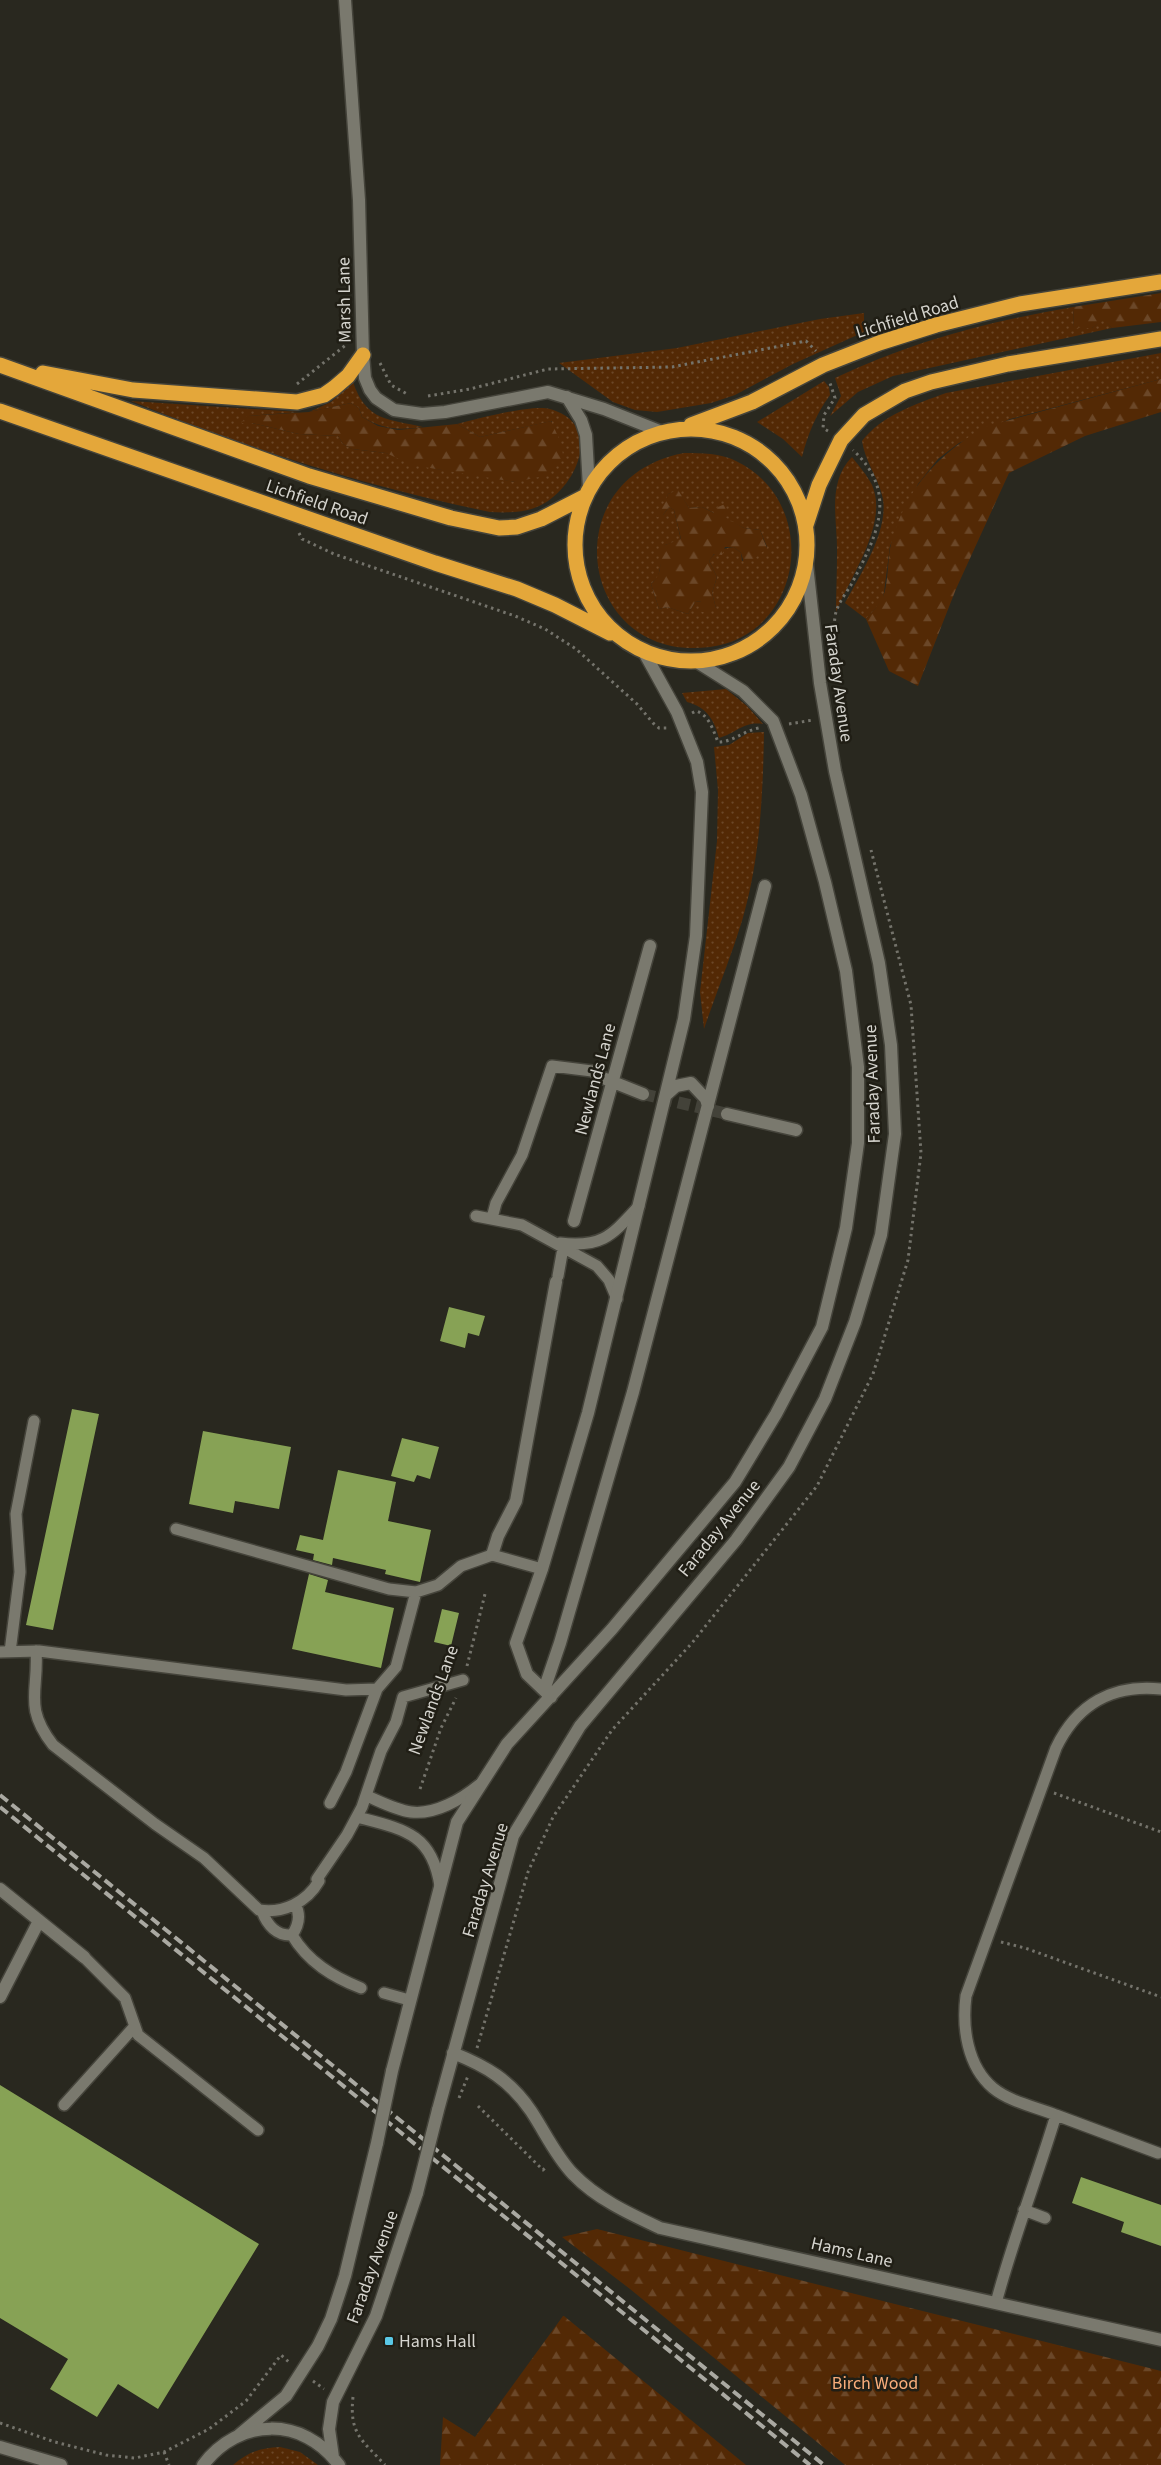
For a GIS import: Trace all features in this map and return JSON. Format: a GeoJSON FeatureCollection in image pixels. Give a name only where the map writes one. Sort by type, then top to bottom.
{"type":"FeatureCollection","features":[{"type":"Feature","properties":{"kind":"highway","name":"Lichfield Road"},"geometry":{"type":"LineString","coordinates":[[678,430],[752,402],[823,365],[936,325],[1020,304],[1161,282]]}},
{"type":"Feature","properties":{"kind":"highway"},"geometry":{"type":"LineString","coordinates":[[806,525],[819,485],[841,440],[864,415],[905,391],[931,382],[1008,364],[1161,339]]}},
{"type":"Feature","properties":{"kind":"highway"},"geometry":{"type":"LineString","coordinates":[[0,365],[133,390],[297,402],[324,395],[348,376],[363,355]]}},
{"type":"Feature","properties":{"kind":"highway","name":"Lichfield Road"},"geometry":{"type":"LineString","coordinates":[[0,365],[300,472],[451,518],[499,528],[517,527],[541,519],[587,493]]}},
{"type":"Feature","properties":{"kind":"highway","name":"Lichfield Road"},"geometry":{"type":"LineString","coordinates":[[0,411],[517,589],[555,605],[618,637]]}},
{"type":"Feature","properties":{"kind":"highway"},"geometry":{"type":"LineString","coordinates":[[699,429],[724,433],[746,442],[766,456],[785,475],[799,500],[806,525],[807,565],[794,602],[777,625],[759,641],[719,659],[697,662],[673,661],[645,654],[618,637],[602,620],[588,600],[580,580],[575,556],[575,537],[587,493],[610,461],[635,443],[662,432],[699,429]]}},
{"type":"Feature","properties":{"kind":"street","name":"Marsh Lane"},"geometry":{"type":"LineString","coordinates":[[345,0],[359,200],[363,355],[366,378],[376,398],[394,410],[422,414],[474,408],[533,393],[548,392],[604,409],[662,432]]}},
{"type":"Feature","properties":{"kind":"street"},"geometry":{"type":"LineString","coordinates":[[567,397],[581,420],[586,435],[587,493]]}},
{"type":"Feature","properties":{"kind":"street","name":"Faraday Avenue"},"geometry":{"type":"LineString","coordinates":[[336,2461],[329,2429],[332,2402],[376,2316],[417,2193],[512,1836],[580,1726],[736,1540],[789,1467],[825,1399],[852,1331],[881,1235],[895,1134],[891,1045],[879,963],[835,771],[826,718],[807,565]]}},
{"type":"Feature","properties":{"kind":"street"},"geometry":{"type":"LineString","coordinates":[[547,1693],[527,1674],[516,1643],[542,1569],[588,1413],[684,1019],[696,936],[702,792],[697,762],[680,720],[645,654]]}},
{"type":"Feature","properties":{"kind":"street","name":"Faraday Avenue"},"geometry":{"type":"LineString","coordinates":[[239,2435],[286,2396],[331,2319],[344,2276],[377,2143],[409,2000],[457,1822],[507,1744],[547,1693],[673,1558],[735,1482],[776,1414],[822,1327],[846,1228],[858,1143],[858,1067],[846,971],[800,795],[775,726],[743,691],[697,662]]}},
{"type":"Feature","properties":{"kind":"street","name":"Faraday Avenue"},"geometry":{"type":"LineString","coordinates":[[547,1693],[633,1392],[765,886]]}},
{"type":"Feature","properties":{"kind":"street","name":"Newlands Lane"},"geometry":{"type":"LineString","coordinates":[[574,1221],[608,1080],[650,946]]}},
{"type":"Feature","properties":{"kind":"street"},"geometry":{"type":"LineString","coordinates":[[608,1080],[643,1094]]}},
{"type":"Feature","properties":{"kind":"street"},"geometry":{"type":"LineString","coordinates":[[666,1095],[676,1086],[690,1082],[706,1099],[708,1106]]}},
{"type":"Feature","properties":{"kind":"street"},"geometry":{"type":"LineString","coordinates":[[727,1114],[796,1130]]}},
{"type":"Feature","properties":{"kind":"street"},"geometry":{"type":"LineString","coordinates":[[492,1555],[498,1536],[516,1501],[557,1279]]}},
{"type":"Feature","properties":{"kind":"street"},"geometry":{"type":"LineString","coordinates":[[0,1889],[84,1957]]}},
{"type":"Feature","properties":{"kind":"street"},"geometry":{"type":"LineString","coordinates":[[1,1992],[39,1922]]}},
{"type":"Feature","properties":{"kind":"street","name":"Hams Lane"},"geometry":{"type":"LineString","coordinates":[[453,2053],[494,2071],[511,2087],[530,2110],[557,2156],[574,2176],[602,2197],[630,2214],[660,2228],[1161,2340]]}},
{"type":"Feature","properties":{"kind":"street"},"geometry":{"type":"LineString","coordinates":[[203,2465],[221,2446],[239,2435],[258,2429],[276,2428],[293,2431],[318,2444],[336,2461]]}},
{"type":"Feature","properties":{"kind":"street"},"geometry":{"type":"LineString","coordinates":[[0,2447],[61,2465]]}},
{"type":"Feature","properties":{"kind":"lane"},"geometry":{"type":"LineString","coordinates":[[492,1218],[496,1203],[522,1155],[552,1066],[592,1071],[608,1080]]}},
{"type":"Feature","properties":{"kind":"lane"},"geometry":{"type":"LineString","coordinates":[[558,1245],[582,1246],[602,1240],[619,1229],[640,1205]]}},
{"type":"Feature","properties":{"kind":"lane"},"geometry":{"type":"LineString","coordinates":[[476,1216],[522,1225],[597,1266],[609,1280],[617,1299]]}},
{"type":"Feature","properties":{"kind":"lane"},"geometry":{"type":"LineString","coordinates":[[557,1279],[558,1245]]}},
{"type":"Feature","properties":{"kind":"lane"},"geometry":{"type":"LineString","coordinates":[[34,1421],[16,1514],[20,1572],[5,1652],[36,1651],[126,1660],[346,1690],[377,1689]]}},
{"type":"Feature","properties":{"kind":"lane"},"geometry":{"type":"LineString","coordinates":[[176,1529],[389,1589],[416,1592],[438,1585],[461,1566],[492,1555],[542,1569]]}},
{"type":"Feature","properties":{"kind":"lane"},"geometry":{"type":"LineString","coordinates":[[330,1803],[346,1772],[377,1689],[396,1667],[416,1592]]}},
{"type":"Feature","properties":{"kind":"lane"},"geometry":{"type":"LineString","coordinates":[[36,1651],[33,1702],[42,1731],[53,1745],[155,1824],[204,1858],[262,1911],[271,1927],[284,1936],[292,1935]]}},
{"type":"Feature","properties":{"kind":"lane"},"geometry":{"type":"LineString","coordinates":[[262,1911],[268,1912],[295,1904],[312,1893],[319,1881],[317,1879],[357,1817],[367,1796],[381,1751],[396,1722],[403,1696],[464,1680]]}},
{"type":"Feature","properties":{"kind":"lane"},"geometry":{"type":"LineString","coordinates":[[1158,2153],[1005,2096],[992,2087],[979,2070],[971,2053],[966,2037],[963,2014],[972,1977],[1041,1788],[1066,1728],[1078,1714],[1097,1700],[1119,1691],[1144,1688],[1161,1689]]}},
{"type":"Feature","properties":{"kind":"lane"},"geometry":{"type":"LineString","coordinates":[[367,1796],[411,1812],[428,1812],[468,1794],[480,1785]]}},
{"type":"Feature","properties":{"kind":"lane"},"geometry":{"type":"LineString","coordinates":[[357,1817],[401,1829],[415,1836],[430,1852],[437,1868],[440,1886]]}},
{"type":"Feature","properties":{"kind":"lane"},"geometry":{"type":"LineString","coordinates":[[292,1935],[297,1927],[298,1919],[298,1911],[295,1904]]}},
{"type":"Feature","properties":{"kind":"lane"},"geometry":{"type":"LineString","coordinates":[[292,1935],[302,1952],[322,1968],[343,1981],[361,1988]]}},
{"type":"Feature","properties":{"kind":"lane"},"geometry":{"type":"LineString","coordinates":[[84,1957],[125,1998],[138,2035],[258,2130]]}},
{"type":"Feature","properties":{"kind":"lane"},"geometry":{"type":"LineString","coordinates":[[384,1993],[409,2000]]}},
{"type":"Feature","properties":{"kind":"lane"},"geometry":{"type":"LineString","coordinates":[[64,2105],[135,2026]]}},
{"type":"Feature","properties":{"kind":"lane"},"geometry":{"type":"LineString","coordinates":[[996,2303],[1024,2210],[1056,2115]]}},
{"type":"Feature","properties":{"kind":"lane"},"geometry":{"type":"LineString","coordinates":[[1024,2210],[1045,2218]]}},
{"type":"Feature","properties":{"kind":"path"},"geometry":{"type":"LineString","coordinates":[[276,401],[351,340]]}},
{"type":"Feature","properties":{"kind":"path"},"geometry":{"type":"LineString","coordinates":[[425,397],[470,389],[548,368],[672,367],[806,341],[816,350]]}},
{"type":"Feature","properties":{"kind":"path"},"geometry":{"type":"LineString","coordinates":[[380,361],[385,376],[392,385],[402,393],[412,396]]}},
{"type":"Feature","properties":{"kind":"path"},"geometry":{"type":"LineString","coordinates":[[822,428],[824,415],[835,398],[829,381]]}},
{"type":"Feature","properties":{"kind":"path"},"geometry":{"type":"LineString","coordinates":[[836,676],[836,612],[873,541],[879,513],[879,495],[873,473],[855,452]]}},
{"type":"Feature","properties":{"kind":"path"},"geometry":{"type":"LineString","coordinates":[[286,511],[302,540],[334,554],[515,616],[545,629],[576,649],[659,728],[666,729],[696,711],[702,713],[710,724],[718,742],[727,742],[746,730],[826,718]]}},
{"type":"Feature","properties":{"kind":"path"},"geometry":{"type":"LineString","coordinates":[[458,2103],[473,2061],[528,1872],[553,1817],[612,1730],[692,1643],[817,1486],[873,1374],[908,1260],[921,1153],[911,1005],[869,844]]}},
{"type":"Feature","properties":{"kind":"path","name":"Newlands Lane"},"geometry":{"type":"LineString","coordinates":[[420,1789],[441,1728],[464,1680],[485,1594]]}},
{"type":"Feature","properties":{"kind":"path"},"geometry":{"type":"LineString","coordinates":[[1041,1788],[1161,1832]]}},
{"type":"Feature","properties":{"kind":"path"},"geometry":{"type":"LineString","coordinates":[[986,1939],[1025,1948],[1161,1997]]}},
{"type":"Feature","properties":{"kind":"path"},"geometry":{"type":"LineString","coordinates":[[478,2106],[543,2170],[557,2156]]}},
{"type":"Feature","properties":{"kind":"path"},"geometry":{"type":"LineString","coordinates":[[0,2423],[55,2442],[106,2455],[135,2458],[164,2452],[208,2429],[246,2401],[281,2355]]}},
{"type":"Feature","properties":{"kind":"path"},"geometry":{"type":"LineString","coordinates":[[313,2381],[322,2388]]}},
{"type":"Feature","properties":{"kind":"path"},"geometry":{"type":"LineString","coordinates":[[354,2396],[351,2415],[356,2432],[385,2465]]}},
{"type":"Feature","properties":{"kind":"path"},"geometry":{"type":"LineString","coordinates":[[164,2452],[169,2465]]}},
{"type":"Feature","properties":{"kind":"green space"},"geometry":{"type":"Polygon","coordinates":[[[1161,293],[1161,322],[1112,328],[1103,320],[1092,328],[1074,328],[1073,307],[1161,293]]]}},
{"type":"Feature","properties":{"kind":"green space"},"geometry":{"type":"Polygon","coordinates":[[[1073,307],[1074,328],[1092,328],[1103,319],[1112,328],[893,376],[858,392],[830,416],[841,396],[835,378],[863,365],[951,334],[1011,319],[1073,307]]]}},
{"type":"Feature","properties":{"kind":"green space"},"geometry":{"type":"Polygon","coordinates":[[[864,313],[864,332],[793,364],[735,395],[711,403],[657,412],[635,410],[613,402],[559,363],[677,348],[820,319],[864,313]]]}},
{"type":"Feature","properties":{"kind":"green space"},"geometry":{"type":"Polygon","coordinates":[[[1161,353],[1161,379],[1010,419],[959,443],[938,459],[918,484],[890,546],[883,600],[866,619],[845,603],[866,565],[882,522],[884,508],[882,495],[862,441],[879,424],[900,411],[946,393],[1161,353]]]}},
{"type":"Feature","properties":{"kind":"green space"},"geometry":{"type":"Polygon","coordinates":[[[1161,379],[1161,412],[1085,436],[1009,473],[956,589],[918,686],[889,671],[866,619],[884,596],[891,544],[905,506],[914,490],[937,462],[984,427],[1161,379]]]}},
{"type":"Feature","properties":{"kind":"green space"},"geometry":{"type":"Polygon","coordinates":[[[824,381],[829,387],[830,395],[813,424],[802,457],[783,439],[757,422],[824,381]]]}},
{"type":"Feature","properties":{"kind":"green space"},"geometry":{"type":"Polygon","coordinates":[[[353,382],[358,395],[372,411],[389,420],[423,427],[398,429],[385,427],[362,417],[359,408],[351,403],[309,412],[331,402],[353,382]]]}},
{"type":"Feature","properties":{"kind":"green space"},"geometry":{"type":"Polygon","coordinates":[[[131,401],[300,412],[248,416],[242,423],[252,423],[299,434],[338,436],[343,444],[352,449],[386,453],[436,469],[460,471],[515,482],[552,421],[480,437],[457,424],[504,413],[541,408],[550,409],[566,416],[576,426],[580,438],[580,452],[576,466],[569,479],[548,501],[527,510],[490,512],[399,491],[308,465],[218,435],[131,401]]]}},
{"type":"Feature","properties":{"kind":"green space"},"geometry":{"type":"Polygon","coordinates":[[[351,403],[359,408],[362,417],[378,426],[398,430],[457,424],[480,437],[551,421],[561,443],[563,455],[557,466],[539,477],[515,482],[412,465],[386,453],[352,449],[343,444],[338,436],[299,434],[252,423],[241,423],[247,416],[309,412],[351,403]]]}},
{"type":"Feature","properties":{"kind":"green space"},"geometry":{"type":"Polygon","coordinates":[[[684,453],[724,456],[736,461],[763,480],[781,506],[790,534],[790,564],[782,593],[766,618],[742,637],[710,647],[666,645],[632,627],[609,600],[598,566],[599,530],[614,496],[642,469],[684,453]],[[678,491],[668,494],[663,515],[669,507],[674,510],[681,540],[665,545],[658,577],[651,584],[659,609],[667,607],[688,614],[695,602],[702,601],[716,608],[712,593],[717,577],[709,561],[717,552],[734,547],[741,553],[742,561],[767,547],[760,530],[744,528],[702,507],[689,508],[678,491]]]}},
{"type":"Feature","properties":{"kind":"green space"},"geometry":{"type":"Polygon","coordinates":[[[852,457],[872,485],[876,500],[876,516],[866,550],[836,612],[836,491],[844,467],[852,457]]]}},
{"type":"Feature","properties":{"kind":"green space"},"geometry":{"type":"Polygon","coordinates":[[[678,490],[689,508],[702,507],[714,513],[718,507],[725,504],[726,511],[723,516],[744,528],[760,530],[767,548],[745,566],[741,553],[734,547],[725,547],[722,555],[714,554],[709,561],[717,577],[712,593],[716,608],[707,613],[699,611],[701,601],[695,602],[688,614],[667,607],[659,609],[651,584],[660,570],[658,552],[665,545],[681,539],[674,510],[669,507],[663,515],[657,517],[656,511],[665,502],[668,494],[678,490]]]}},
{"type":"Feature","properties":{"kind":"green space"},"geometry":{"type":"Polygon","coordinates":[[[726,689],[747,706],[763,724],[750,724],[719,738],[715,725],[708,715],[699,707],[687,702],[682,693],[726,689]]]}},
{"type":"Feature","properties":{"kind":"green space"},"geometry":{"type":"Polygon","coordinates":[[[764,732],[763,779],[753,875],[742,921],[704,1029],[700,992],[717,841],[718,790],[714,747],[729,745],[748,733],[764,732]]]}},
{"type":"Feature","properties":{"kind":"green space","name":"Birch Wood"},"geometry":{"type":"Polygon","coordinates":[[[597,2229],[1161,2371],[1161,2465],[845,2465],[630,2289],[562,2237],[597,2229]]]}},
{"type":"Feature","properties":{"kind":"green space"},"geometry":{"type":"Polygon","coordinates":[[[563,2316],[746,2465],[440,2465],[443,2417],[475,2437],[563,2316]]]}},
{"type":"Feature","properties":{"kind":"green space"},"geometry":{"type":"Polygon","coordinates":[[[280,2447],[300,2452],[318,2465],[233,2465],[255,2452],[266,2448],[280,2447]]]}},
{"type":"Feature","properties":{"kind":"building"},"geometry":{"type":"Polygon","coordinates":[[[449,1307],[485,1316],[479,1336],[468,1333],[465,1348],[440,1341],[449,1307]]]}},
{"type":"Feature","properties":{"kind":"building"},"geometry":{"type":"Polygon","coordinates":[[[72,1409],[99,1414],[53,1630],[26,1625],[72,1409]]]}},
{"type":"Feature","properties":{"kind":"building"},"geometry":{"type":"Polygon","coordinates":[[[203,1431],[291,1447],[279,1509],[235,1501],[233,1513],[189,1504],[203,1431]]]}},
{"type":"Feature","properties":{"kind":"building"},"geometry":{"type":"Polygon","coordinates":[[[402,1438],[439,1447],[430,1479],[417,1475],[414,1482],[391,1476],[402,1438]]]}},
{"type":"Feature","properties":{"kind":"building"},"geometry":{"type":"Polygon","coordinates":[[[338,1470],[396,1482],[388,1521],[431,1530],[420,1582],[385,1574],[386,1570],[333,1558],[332,1565],[313,1560],[314,1554],[296,1550],[300,1535],[323,1540],[338,1470]]]}},
{"type":"Feature","properties":{"kind":"building"},"geometry":{"type":"Polygon","coordinates":[[[309,1574],[328,1580],[325,1592],[394,1608],[381,1668],[292,1649],[309,1574]]]}},
{"type":"Feature","properties":{"kind":"building"},"geometry":{"type":"Polygon","coordinates":[[[442,1609],[459,1613],[451,1646],[434,1642],[442,1609]]]}},
{"type":"Feature","properties":{"kind":"building"},"geometry":{"type":"Polygon","coordinates":[[[0,2085],[259,2244],[158,2409],[118,2384],[97,2417],[50,2389],[68,2359],[0,2318],[0,2085]]]}},
{"type":"Feature","properties":{"kind":"building"},"geometry":{"type":"Polygon","coordinates":[[[1081,2177],[1161,2205],[1161,2246],[1121,2232],[1124,2222],[1072,2203],[1081,2177]]]}},
{"type":"Feature","properties":{"kind":"tunnel"},"geometry":{"type":"LineString","coordinates":[[643,1094],[727,1114]]}},
{"type":"Feature","properties":{"kind":"railway"},"geometry":{"type":"LineString","coordinates":[[0,1795],[824,2465]]}},
{"type":"Feature","properties":{"kind":"railway"},"geometry":{"type":"LineString","coordinates":[[0,1807],[810,2465]]}},
{"type":"Feature","properties":{"kind":"place","name":"Hams Hall"},"geometry":{"type":"Point","coordinates":[389,2341]}}]}
